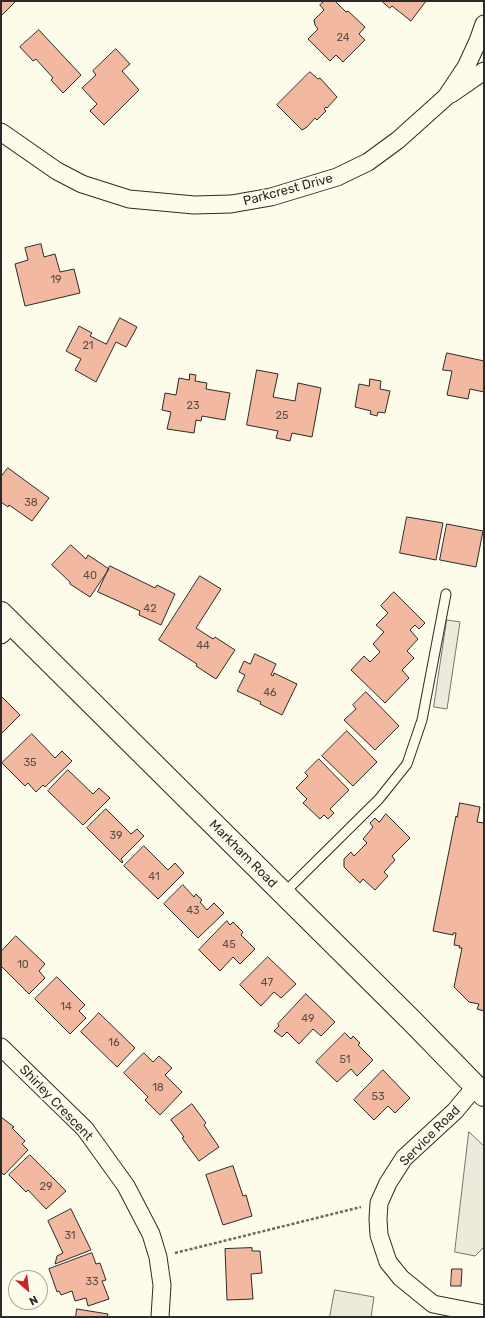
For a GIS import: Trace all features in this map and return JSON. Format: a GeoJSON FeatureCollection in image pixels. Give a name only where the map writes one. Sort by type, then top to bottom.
{"type":"FeatureCollection","features":[{"type":"Feature","properties":{"kind":"street","name":"Parkcrest Drive"},"geometry":{"type":"LineString","coordinates":[[446,98],[466,67],[484,24]]}},
{"type":"Feature","properties":{"kind":"street","name":"Parkcrest Drive"},"geometry":{"type":"LineString","coordinates":[[1,132],[57,170],[82,184],[129,199],[194,205],[231,204],[271,197],[337,177],[368,162],[419,123],[446,98],[484,71]]}},
{"type":"Feature","properties":{"kind":"street","name":"Markham Road"},"geometry":{"type":"LineString","coordinates":[[5,624],[283,894],[413,1022],[480,1091]]}},
{"type":"Feature","properties":{"kind":"street","name":"Shirley Crescent"},"geometry":{"type":"LineString","coordinates":[[1,1047],[85,1130],[126,1186],[151,1234],[158,1257],[162,1285],[160,1317]]}},
{"type":"Feature","properties":{"kind":"street","name":"Service Road"},"geometry":{"type":"LineString","coordinates":[[480,1091],[455,1111],[404,1158],[388,1183],[379,1203],[378,1219],[379,1235],[388,1262],[401,1278],[433,1304],[484,1314]]}},
{"type":"Feature","properties":{"kind":"lane"},"geometry":{"type":"LineString","coordinates":[[283,894],[379,799],[407,764],[422,720],[446,594]]}},
{"type":"Feature","properties":{"kind":"path"},"geometry":{"type":"LineString","coordinates":[[158,1257],[379,1203]]}},
{"type":"Feature","properties":{"kind":"shaded area"},"geometry":{"type":"Polygon","coordinates":[[[447,620],[460,622],[447,709],[434,707],[447,620]]]}},
{"type":"Feature","properties":{"kind":"shaded area"},"geometry":{"type":"Polygon","coordinates":[[[469,1132],[484,1146],[484,1247],[475,1256],[455,1252],[469,1132]]]}},
{"type":"Feature","properties":{"kind":"shaded area"},"geometry":{"type":"Polygon","coordinates":[[[335,1290],[374,1297],[371,1317],[330,1317],[335,1290]]]}},
{"type":"Feature","properties":{"kind":"building"},"geometry":{"type":"Polygon","coordinates":[[[1,1],[16,1],[1,16],[1,1]]]}},
{"type":"Feature","properties":{"kind":"building"},"geometry":{"type":"Polygon","coordinates":[[[325,1],[335,1],[365,27],[359,34],[365,40],[343,62],[336,55],[330,61],[308,39],[318,29],[314,20],[324,10],[320,5],[325,1]]]}},
{"type":"Feature","properties":{"kind":"building"},"geometry":{"type":"Polygon","coordinates":[[[382,1],[426,1],[411,21],[392,6],[390,8],[382,1]]]}},
{"type":"Feature","properties":{"kind":"building"},"geometry":{"type":"Polygon","coordinates":[[[39,30],[81,75],[63,93],[51,80],[53,78],[36,59],[33,61],[20,47],[39,30]]]}},
{"type":"Feature","properties":{"kind":"building"},"geometry":{"type":"Polygon","coordinates":[[[116,49],[130,64],[122,71],[139,90],[104,125],[90,111],[97,104],[82,88],[96,75],[93,71],[116,49]]]}},
{"type":"Feature","properties":{"kind":"building"},"geometry":{"type":"Polygon","coordinates":[[[310,72],[318,79],[320,78],[337,97],[327,108],[326,107],[324,109],[326,111],[317,120],[315,118],[302,130],[277,105],[310,72]]]}},
{"type":"Feature","properties":{"kind":"building"},"geometry":{"type":"Polygon","coordinates":[[[41,244],[44,257],[55,254],[60,272],[74,269],[80,293],[25,306],[15,264],[28,260],[25,248],[41,244]]]}},
{"type":"Feature","properties":{"kind":"building"},"geometry":{"type":"Polygon","coordinates":[[[120,318],[137,327],[126,347],[116,342],[96,382],[75,370],[81,359],[66,351],[79,326],[92,333],[90,336],[106,344],[120,318]]]}},
{"type":"Feature","properties":{"kind":"building"},"geometry":{"type":"Polygon","coordinates":[[[447,353],[484,361],[484,392],[470,389],[468,399],[447,395],[452,371],[443,370],[447,353]]]}},
{"type":"Feature","properties":{"kind":"building"},"geometry":{"type":"Polygon","coordinates":[[[257,370],[278,374],[273,397],[295,401],[298,383],[321,388],[312,437],[292,433],[290,441],[276,438],[278,431],[247,425],[257,370]]]}},
{"type":"Feature","properties":{"kind":"building"},"geometry":{"type":"Polygon","coordinates":[[[190,374],[196,375],[195,381],[207,383],[206,389],[230,393],[225,420],[202,416],[201,421],[196,420],[194,433],[167,429],[171,412],[162,410],[165,393],[176,395],[179,378],[189,380],[190,374]]]}},
{"type":"Feature","properties":{"kind":"building"},"geometry":{"type":"Polygon","coordinates":[[[370,379],[381,381],[380,389],[390,391],[385,413],[378,412],[377,416],[370,414],[371,411],[355,407],[359,384],[369,386],[370,379]]]}},
{"type":"Feature","properties":{"kind":"building"},"geometry":{"type":"Polygon","coordinates":[[[8,468],[49,498],[32,521],[9,505],[8,507],[1,502],[1,477],[8,468]]]}},
{"type":"Feature","properties":{"kind":"building"},"geometry":{"type":"Polygon","coordinates":[[[407,517],[443,523],[436,560],[400,553],[407,517]]]}},
{"type":"Feature","properties":{"kind":"building"},"geometry":{"type":"Polygon","coordinates":[[[447,524],[483,531],[476,567],[440,560],[447,524]]]}},
{"type":"Feature","properties":{"kind":"building"},"geometry":{"type":"Polygon","coordinates":[[[71,545],[86,559],[88,555],[109,569],[90,597],[70,584],[70,582],[52,565],[71,545]]]}},
{"type":"Feature","properties":{"kind":"building"},"geometry":{"type":"Polygon","coordinates":[[[110,566],[155,588],[157,585],[175,594],[161,625],[139,615],[140,611],[98,592],[110,566]]]}},
{"type":"Feature","properties":{"kind":"building"},"geometry":{"type":"Polygon","coordinates":[[[200,576],[221,589],[196,628],[213,639],[215,637],[235,650],[216,679],[196,666],[197,664],[159,640],[200,576]]]}},
{"type":"Feature","properties":{"kind":"building"},"geometry":{"type":"Polygon","coordinates":[[[394,592],[425,623],[419,629],[415,625],[410,630],[418,639],[407,651],[414,658],[402,670],[409,678],[385,703],[351,670],[364,656],[370,662],[380,652],[373,644],[384,632],[376,625],[388,613],[381,606],[394,592]]]}},
{"type":"Feature","properties":{"kind":"building"},"geometry":{"type":"Polygon","coordinates":[[[255,654],[276,664],[271,675],[273,676],[274,673],[297,684],[282,715],[260,704],[261,702],[237,691],[245,675],[239,672],[244,661],[250,664],[255,654]]]}},
{"type":"Feature","properties":{"kind":"building"},"geometry":{"type":"Polygon","coordinates":[[[366,692],[399,726],[375,750],[344,720],[356,709],[353,705],[366,692]]]}},
{"type":"Feature","properties":{"kind":"building"},"geometry":{"type":"Polygon","coordinates":[[[1,696],[20,715],[1,734],[1,696]]]}},
{"type":"Feature","properties":{"kind":"building"},"geometry":{"type":"Polygon","coordinates":[[[347,731],[377,762],[353,786],[322,756],[347,731]]]}},
{"type":"Feature","properties":{"kind":"building"},"geometry":{"type":"Polygon","coordinates":[[[32,734],[55,758],[62,751],[72,761],[45,787],[43,785],[36,792],[28,783],[25,786],[2,763],[32,734]]]}},
{"type":"Feature","properties":{"kind":"building"},"geometry":{"type":"Polygon","coordinates":[[[319,759],[349,790],[330,809],[334,813],[328,819],[324,815],[320,819],[303,803],[307,799],[296,788],[308,776],[305,773],[319,759]]]}},
{"type":"Feature","properties":{"kind":"building"},"geometry":{"type":"Polygon","coordinates":[[[68,770],[93,794],[99,788],[110,798],[83,825],[48,791],[68,770]]]}},
{"type":"Feature","properties":{"kind":"building"},"geometry":{"type":"Polygon","coordinates":[[[460,803],[480,807],[477,822],[484,823],[484,1011],[477,1009],[479,1004],[469,1002],[454,987],[462,948],[454,945],[456,933],[453,933],[453,935],[433,931],[456,816],[457,817],[460,803]]]}},
{"type":"Feature","properties":{"kind":"building"},"geometry":{"type":"Polygon","coordinates":[[[106,809],[131,834],[137,829],[144,836],[121,859],[123,862],[122,863],[87,828],[106,809]]]}},
{"type":"Feature","properties":{"kind":"building"},"geometry":{"type":"Polygon","coordinates":[[[386,814],[410,838],[392,856],[395,860],[384,872],[388,876],[375,890],[363,879],[360,883],[344,867],[344,859],[351,852],[354,856],[367,843],[363,839],[373,827],[370,823],[375,818],[379,822],[386,814]]]}},
{"type":"Feature","properties":{"kind":"building"},"geometry":{"type":"Polygon","coordinates":[[[144,846],[168,870],[175,863],[184,873],[158,899],[124,866],[144,846]]]}},
{"type":"Feature","properties":{"kind":"building"},"geometry":{"type":"Polygon","coordinates":[[[183,885],[194,897],[196,894],[202,900],[200,902],[207,910],[214,903],[224,913],[198,938],[164,904],[183,885]]]}},
{"type":"Feature","properties":{"kind":"building"},"geometry":{"type":"Polygon","coordinates":[[[227,921],[230,925],[233,922],[243,932],[241,935],[255,949],[240,964],[233,957],[220,971],[199,950],[227,921]]]}},
{"type":"Feature","properties":{"kind":"building"},"geometry":{"type":"Polygon","coordinates":[[[16,936],[45,964],[39,971],[45,978],[29,994],[1,966],[1,952],[16,936]]]}},
{"type":"Feature","properties":{"kind":"building"},"geometry":{"type":"Polygon","coordinates":[[[268,957],[296,984],[281,998],[274,992],[261,1006],[240,985],[268,957]]]}},
{"type":"Feature","properties":{"kind":"building"},"geometry":{"type":"Polygon","coordinates":[[[57,977],[85,1005],[79,1011],[86,1018],[70,1034],[35,999],[57,977]]]}},
{"type":"Feature","properties":{"kind":"building"},"geometry":{"type":"Polygon","coordinates":[[[306,994],[335,1022],[321,1036],[313,1029],[299,1044],[287,1032],[282,1037],[274,1031],[279,1026],[278,1024],[306,994]]]}},
{"type":"Feature","properties":{"kind":"building"},"geometry":{"type":"Polygon","coordinates":[[[99,1013],[135,1048],[117,1067],[81,1032],[99,1013]]]}},
{"type":"Feature","properties":{"kind":"building"},"geometry":{"type":"Polygon","coordinates":[[[345,1033],[351,1039],[353,1036],[360,1043],[358,1045],[373,1060],[357,1076],[351,1069],[337,1082],[316,1062],[345,1033]]]}},
{"type":"Feature","properties":{"kind":"building"},"geometry":{"type":"Polygon","coordinates":[[[144,1053],[153,1062],[159,1056],[172,1068],[165,1075],[182,1092],[160,1115],[145,1100],[148,1097],[124,1073],[144,1053]]]}},
{"type":"Feature","properties":{"kind":"building"},"geometry":{"type":"Polygon","coordinates":[[[383,1070],[410,1098],[395,1113],[388,1106],[374,1120],[354,1100],[383,1070]]]}},
{"type":"Feature","properties":{"kind":"building"},"geometry":{"type":"Polygon","coordinates":[[[192,1104],[206,1123],[204,1125],[219,1147],[199,1161],[171,1120],[192,1104]]]}},
{"type":"Feature","properties":{"kind":"building"},"geometry":{"type":"Polygon","coordinates":[[[1,1117],[14,1127],[12,1128],[25,1141],[22,1144],[28,1150],[4,1175],[1,1172],[1,1117]]]}},
{"type":"Feature","properties":{"kind":"building"},"geometry":{"type":"Polygon","coordinates":[[[30,1155],[66,1191],[46,1209],[28,1190],[26,1192],[9,1175],[30,1155]]]}},
{"type":"Feature","properties":{"kind":"building"},"geometry":{"type":"Polygon","coordinates":[[[233,1166],[243,1196],[246,1195],[252,1216],[223,1225],[206,1175],[233,1166]]]}},
{"type":"Feature","properties":{"kind":"building"},"geometry":{"type":"Polygon","coordinates":[[[71,1209],[91,1250],[55,1264],[57,1256],[63,1253],[48,1221],[71,1209]]]}},
{"type":"Feature","properties":{"kind":"building"},"geometry":{"type":"Polygon","coordinates":[[[252,1248],[252,1251],[260,1251],[262,1273],[251,1274],[253,1299],[227,1300],[225,1249],[252,1248]]]}},
{"type":"Feature","properties":{"kind":"building"},"geometry":{"type":"Polygon","coordinates":[[[92,1253],[96,1264],[100,1263],[106,1280],[102,1281],[109,1299],[88,1306],[86,1298],[75,1301],[72,1291],[61,1295],[59,1291],[57,1292],[49,1269],[92,1253]]]}},
{"type":"Feature","properties":{"kind":"building"},"geometry":{"type":"Polygon","coordinates":[[[452,1269],[462,1269],[461,1286],[451,1286],[452,1269]]]}},
{"type":"Feature","properties":{"kind":"building"},"geometry":{"type":"Polygon","coordinates":[[[77,1309],[108,1314],[107,1317],[76,1317],[77,1309]]]}}]}
